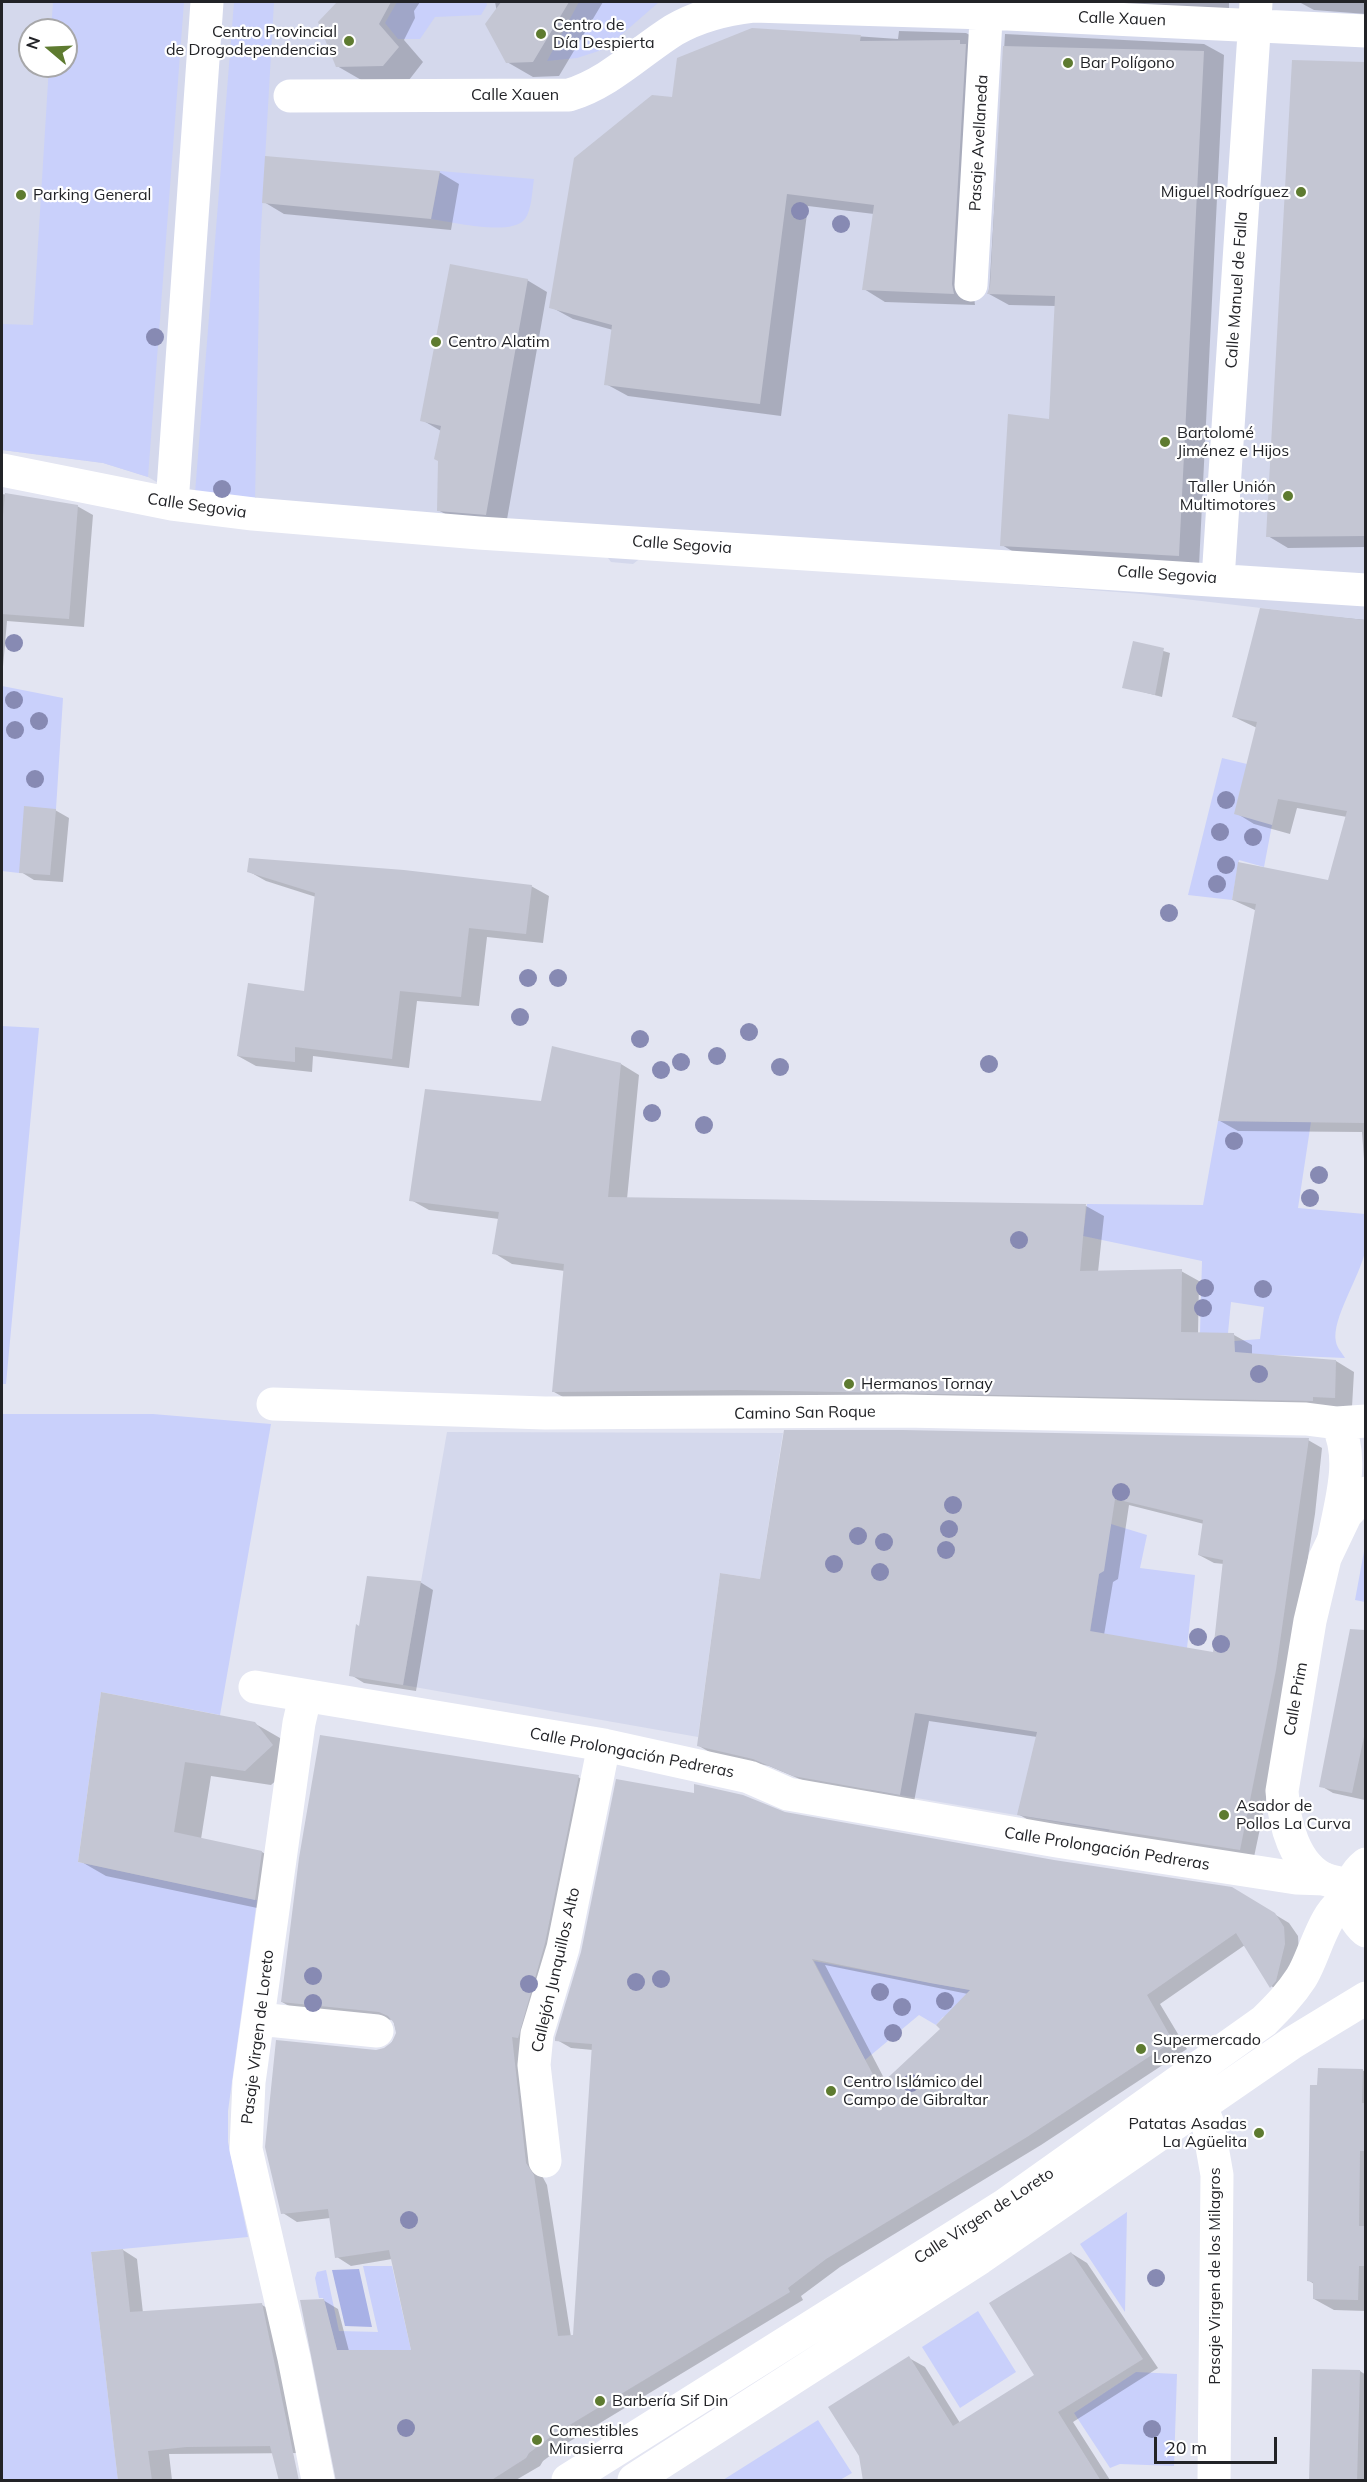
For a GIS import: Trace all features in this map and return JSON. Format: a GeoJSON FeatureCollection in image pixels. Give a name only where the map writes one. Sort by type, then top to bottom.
{"type":"FeatureCollection","features":[{"type":"Feature","properties":{"kind":"street"},"geometry":{"type":"LineString","coordinates":[[172,504],[207,2]]}},
{"type":"Feature","properties":{"kind":"street","name":"Calle Xauen"},"geometry":{"type":"LineString","coordinates":[[290,96],[568,95],[601,81],[677,29],[729,9],[753,6],[987,7],[1256,13],[1365,31]]}},
{"type":"Feature","properties":{"kind":"street","name":"Pasaje Avellaneda"},"geometry":{"type":"LineString","coordinates":[[971,285],[987,7]]}},
{"type":"Feature","properties":{"kind":"street","name":"Calle Manuel de Falla"},"geometry":{"type":"LineString","coordinates":[[1218,579],[1256,13]]}},
{"type":"Feature","properties":{"kind":"street","name":"Calle Segovia"},"geometry":{"type":"LineString","coordinates":[[2,470],[172,504],[253,514],[479,533],[1365,590]]}},
{"type":"Feature","properties":{"kind":"street","name":"Camino San Roque"},"geometry":{"type":"LineString","coordinates":[[273,1404],[569,1413],[903,1411],[1306,1419],[1351,1422]]}},
{"type":"Feature","properties":{"kind":"street","name":"Camino San Roque"},"geometry":{"type":"LineString","coordinates":[[1334,1538],[1346,1460],[1342,1433],[1351,1422]]}},
{"type":"Feature","properties":{"kind":"street","name":"Calle Prim"},"geometry":{"type":"LineString","coordinates":[[1365,1492],[1346,1514],[1318,1580],[1284,1772],[1284,1815],[1292,1841],[1342,1875],[1357,1924],[1365,1931]]}},
{"type":"Feature","properties":{"kind":"street","name":"Calle Prolongación Pedreras"},"geometry":{"type":"LineString","coordinates":[[255,1687],[604,1745],[749,1777],[788,1794],[1057,1841],[1260,1870],[1342,1875]]}},
{"type":"Feature","properties":{"kind":"street","name":"Pasaje Virgen de Loreto"},"geometry":{"type":"LineString","coordinates":[[305,1697],[299,1723],[249,2082],[246,2149],[292,2348],[318,2481]]}},
{"type":"Feature","properties":{"kind":"street","name":"Callejón Junquillos Alto"},"geometry":{"type":"LineString","coordinates":[[545,2161],[534,2065],[537,2034],[563,1948],[604,1745]]}},
{"type":"Feature","properties":{"kind":"street"},"geometry":{"type":"LineString","coordinates":[[1260,1870],[1277,1853],[1284,1815]]}},
{"type":"Feature","properties":{"kind":"street","name":"Calle Virgen de Loreto"},"geometry":{"type":"LineString","coordinates":[[634,2481],[980,2258],[1192,2092],[1286,2000],[1303,1976],[1331,1914],[1343,1901],[1342,1875]]}},
{"type":"Feature","properties":{"kind":"street","name":"Calle Virgen de Loreto"},"geometry":{"type":"LineString","coordinates":[[568,2481],[1005,2205],[1192,2092],[1292,2043],[1365,1998]]}},
{"type":"Feature","properties":{"kind":"street"},"geometry":{"type":"LineString","coordinates":[[258,2019],[377,2031]]}},
{"type":"Feature","properties":{"kind":"street","name":"Pasaje Virgen de los Milagros"},"geometry":{"type":"LineString","coordinates":[[1192,2092],[1214,2147],[1217,2175],[1214,2481]]}},
{"type":"Feature","properties":{"kind":"shaded area"},"geometry":{"type":"Polygon","coordinates":[[[2,2],[1365,2],[1366,712],[1350,767],[1329,616],[1142,594],[885,574],[642,557],[633,564],[611,562],[605,554],[174,492],[148,477],[103,463],[2,450],[2,2]]]}},
{"type":"Feature","properties":{"kind":"shaded area"},"geometry":{"type":"Polygon","coordinates":[[[53,2],[184,2],[148,477],[103,463],[2,450],[2,324],[33,325],[48,78],[78,78],[78,18],[52,18],[53,2]]]}},
{"type":"Feature","properties":{"kind":"shaded area"},"geometry":{"type":"Polygon","coordinates":[[[234,2],[274,2],[260,247],[255,501],[195,493],[234,2]]]}},
{"type":"Feature","properties":{"kind":"shaded area"},"geometry":{"type":"Polygon","coordinates":[[[397,2],[486,2],[487,5],[481,15],[435,17],[420,39],[398,39],[385,23],[397,2]]]}},
{"type":"Feature","properties":{"kind":"shaded area"},"geometry":{"type":"Polygon","coordinates":[[[579,2],[659,2],[605,49],[577,58],[547,61],[579,2]]]}},
{"type":"Feature","properties":{"kind":"shaded area"},"geometry":{"type":"Polygon","coordinates":[[[440,171],[534,179],[527,216],[517,225],[494,228],[431,219],[440,171]]]}},
{"type":"Feature","properties":{"kind":"shaded area"},"geometry":{"type":"Polygon","coordinates":[[[2,686],[63,698],[56,809],[19,873],[2,871],[2,686]]]}},
{"type":"Feature","properties":{"kind":"shaded area"},"geometry":{"type":"Polygon","coordinates":[[[1222,758],[1247,764],[1272,825],[1264,867],[1239,860],[1232,900],[1188,895],[1222,758]]]}},
{"type":"Feature","properties":{"kind":"shaded area"},"geometry":{"type":"Polygon","coordinates":[[[2,1026],[39,1028],[6,1384],[2,1384],[2,1026]]]}},
{"type":"Feature","properties":{"kind":"shaded area"},"geometry":{"type":"Polygon","coordinates":[[[1218,1121],[1311,1122],[1298,1208],[1365,1214],[1365,1251],[1342,1309],[1336,1332],[1337,1344],[1345,1358],[1274,1355],[1234,1393],[1234,1341],[1260,1339],[1264,1307],[1231,1302],[1228,1333],[1200,1333],[1202,1261],[1083,1236],[1087,1204],[1203,1205],[1218,1121]]]}},
{"type":"Feature","properties":{"kind":"shaded area"},"geometry":{"type":"Polygon","coordinates":[[[2,1414],[153,1414],[271,1424],[220,1715],[101,1692],[78,1862],[257,1900],[228,2111],[228,2142],[248,2237],[91,2252],[118,2480],[2,2480],[2,1414]]]}},
{"type":"Feature","properties":{"kind":"shaded area"},"geometry":{"type":"Polygon","coordinates":[[[447,1432],[783,1433],[760,1579],[720,1573],[698,1737],[403,1685],[447,1432]]]}},
{"type":"Feature","properties":{"kind":"shaded area"},"geometry":{"type":"Polygon","coordinates":[[[1111,1524],[1147,1535],[1140,1568],[1195,1575],[1187,1648],[1090,1632],[1099,1574],[1111,1524]]]}},
{"type":"Feature","properties":{"kind":"shaded area"},"geometry":{"type":"Polygon","coordinates":[[[1365,1546],[1365,1602],[1355,1600],[1365,1546]]]}},
{"type":"Feature","properties":{"kind":"shaded area"},"geometry":{"type":"Polygon","coordinates":[[[901,1602],[1157,1643],[1109,1831],[870,1790],[901,1602]]]}},
{"type":"Feature","properties":{"kind":"shaded area"},"geometry":{"type":"Polygon","coordinates":[[[814,1961],[1013,1998],[943,2017],[936,2025],[919,2015],[865,2060],[814,1961]]]}},
{"type":"Feature","properties":{"kind":"shaded area"},"geometry":{"type":"Polygon","coordinates":[[[1127,2212],[1125,2312],[1080,2244],[1127,2212]]]}},
{"type":"Feature","properties":{"kind":"shaded area"},"geometry":{"type":"Polygon","coordinates":[[[363,2266],[392,2266],[411,2350],[337,2350],[323,2298],[319,2298],[315,2278],[317,2272],[326,2270],[339,2331],[378,2332],[363,2266]]]}},
{"type":"Feature","properties":{"kind":"shaded area"},"geometry":{"type":"Polygon","coordinates":[[[359,2269],[372,2327],[345,2326],[332,2270],[359,2269]]]}},
{"type":"Feature","properties":{"kind":"shaded area"},"geometry":{"type":"Polygon","coordinates":[[[978,2311],[1016,2372],[960,2408],[922,2347],[978,2311]]]}},
{"type":"Feature","properties":{"kind":"shaded area"},"geometry":{"type":"Polygon","coordinates":[[[1136,2372],[1177,2374],[1174,2466],[1120,2464],[1110,2468],[1074,2413],[1136,2372]]]}},
{"type":"Feature","properties":{"kind":"shaded area"},"geometry":{"type":"Polygon","coordinates":[[[818,2420],[852,2473],[840,2480],[723,2480],[818,2420]]]}},
{"type":"Feature","properties":{"kind":"building"},"geometry":{"type":"Polygon","coordinates":[[[337,2],[391,2],[379,24],[399,47],[383,66],[336,67],[318,22],[337,2]]]}},
{"type":"Feature","properties":{"kind":"building"},"geometry":{"type":"Polygon","coordinates":[[[501,2],[569,2],[533,62],[506,63],[485,24],[501,2]]]}},
{"type":"Feature","properties":{"kind":"building"},"geometry":{"type":"Polygon","coordinates":[[[752,28],[861,35],[860,41],[960,40],[960,44],[966,44],[952,284],[954,294],[862,290],[874,205],[787,194],[760,404],[604,385],[612,325],[549,308],[574,158],[652,95],[672,97],[677,58],[752,28]]]}},
{"type":"Feature","properties":{"kind":"building"},"geometry":{"type":"Polygon","coordinates":[[[1003,46],[1204,51],[1179,556],[1000,546],[1008,414],[1049,419],[1055,296],[987,294],[990,286],[1003,46]]]}},
{"type":"Feature","properties":{"kind":"building"},"geometry":{"type":"Polygon","coordinates":[[[1292,60],[1365,62],[1365,536],[1266,537],[1292,60]]]}},
{"type":"Feature","properties":{"kind":"building"},"geometry":{"type":"Polygon","coordinates":[[[265,156],[440,171],[431,219],[262,203],[265,156]]]}},
{"type":"Feature","properties":{"kind":"building"},"geometry":{"type":"Polygon","coordinates":[[[450,264],[528,279],[486,515],[437,511],[438,461],[434,459],[441,426],[420,421],[450,264]]]}},
{"type":"Feature","properties":{"kind":"building"},"geometry":{"type":"Polygon","coordinates":[[[5,493],[78,505],[69,619],[2,614],[2,529],[5,493]]]}},
{"type":"Feature","properties":{"kind":"building"},"geometry":{"type":"Polygon","coordinates":[[[1260,608],[1365,620],[1365,1123],[1218,1121],[1256,904],[1232,900],[1238,862],[1328,880],[1347,811],[1278,799],[1272,825],[1234,814],[1257,722],[1232,717],[1260,608]]]}},
{"type":"Feature","properties":{"kind":"building"},"geometry":{"type":"Polygon","coordinates":[[[1133,641],[1164,648],[1155,695],[1122,688],[1133,641]]]}},
{"type":"Feature","properties":{"kind":"building"},"geometry":{"type":"Polygon","coordinates":[[[24,806],[56,809],[50,875],[19,873],[24,806]]]}},
{"type":"Feature","properties":{"kind":"building"},"geometry":{"type":"Polygon","coordinates":[[[249,858],[404,870],[532,885],[526,934],[469,928],[461,997],[400,991],[392,1059],[295,1047],[295,1062],[237,1056],[248,983],[304,991],[315,893],[247,872],[249,858]]]}},
{"type":"Feature","properties":{"kind":"building"},"geometry":{"type":"Polygon","coordinates":[[[552,1046],[621,1063],[608,1197],[1086,1204],[1080,1271],[1182,1269],[1181,1332],[1234,1333],[1235,1352],[1336,1360],[1335,1398],[1313,1397],[1313,1401],[737,1390],[552,1392],[564,1264],[492,1254],[499,1212],[409,1201],[425,1089],[541,1101],[552,1046]]]}},
{"type":"Feature","properties":{"kind":"building"},"geometry":{"type":"Polygon","coordinates":[[[784,1430],[903,1430],[1309,1438],[1276,1670],[1240,1850],[1017,1815],[1037,1732],[915,1713],[900,1795],[793,1776],[753,1759],[697,1746],[720,1573],[760,1579],[784,1430]],[[1115,1499],[1104,1571],[1099,1574],[1090,1631],[1213,1652],[1223,1560],[1198,1555],[1203,1520],[1115,1499]]]}},
{"type":"Feature","properties":{"kind":"building"},"geometry":{"type":"Polygon","coordinates":[[[367,1576],[421,1581],[403,1685],[349,1676],[356,1624],[359,1626],[367,1576]]]}},
{"type":"Feature","properties":{"kind":"building"},"geometry":{"type":"Polygon","coordinates":[[[1350,1629],[1365,1630],[1365,1732],[1352,1793],[1319,1787],[1350,1629]]]}},
{"type":"Feature","properties":{"kind":"building"},"geometry":{"type":"Polygon","coordinates":[[[101,1692],[255,1722],[273,1745],[245,1771],[185,1762],[174,1832],[262,1851],[255,1900],[78,1862],[101,1692]]]}},
{"type":"Feature","properties":{"kind":"building"},"geometry":{"type":"Polygon","coordinates":[[[320,1735],[579,1775],[545,1943],[518,2038],[512,2037],[526,2163],[534,2175],[558,2336],[573,2335],[592,2044],[555,2041],[555,2038],[581,1952],[616,1779],[694,1793],[694,1784],[743,1795],[785,1812],[1054,1860],[1232,1887],[1275,1913],[1284,1927],[1285,1944],[1276,1981],[1270,1988],[1236,1933],[1147,1995],[1173,2041],[1027,2137],[826,2259],[788,2288],[790,2292],[553,2435],[529,2453],[526,2458],[490,2481],[336,2481],[300,2300],[324,2299],[337,2350],[411,2350],[389,2250],[335,2258],[328,2209],[281,2214],[265,2147],[276,2040],[376,2050],[392,2042],[396,2033],[394,2023],[388,2016],[379,2012],[281,2002],[299,1858],[320,1735]],[[812,1959],[879,2086],[940,2029],[936,2025],[970,1990],[812,1959]]]}},
{"type":"Feature","properties":{"kind":"building"},"geometry":{"type":"Polygon","coordinates":[[[1318,2068],[1363,2069],[1362,2103],[1365,2103],[1365,2151],[1360,2151],[1359,2226],[1365,2226],[1365,2266],[1359,2266],[1358,2300],[1313,2299],[1313,2282],[1307,2281],[1310,2085],[1317,2085],[1318,2068]]]}},
{"type":"Feature","properties":{"kind":"building"},"geometry":{"type":"Polygon","coordinates":[[[123,2249],[130,2312],[262,2303],[299,2481],[279,2481],[270,2446],[186,2447],[148,2451],[152,2481],[118,2481],[91,2252],[123,2249]]]}},
{"type":"Feature","properties":{"kind":"building"},"geometry":{"type":"Polygon","coordinates":[[[1071,2252],[1143,2359],[1058,2412],[1101,2481],[863,2481],[859,2456],[828,2407],[909,2356],[953,2426],[1034,2375],[989,2303],[1071,2252]]]}},
{"type":"Feature","properties":{"kind":"building"},"geometry":{"type":"Polygon","coordinates":[[[1312,2369],[1360,2370],[1357,2481],[1309,2481],[1312,2369]]]}},
{"type":"Feature","properties":{"kind":"place","name":"Centro de Día Despierta"},"geometry":{"type":"Point","coordinates":[541,34]}},
{"type":"Feature","properties":{"kind":"place","name":"Centro Provincial de Drogodependencias"},"geometry":{"type":"Point","coordinates":[349,41]}},
{"type":"Feature","properties":{"kind":"place","name":"Bar Polígono"},"geometry":{"type":"Point","coordinates":[1068,63]}},
{"type":"Feature","properties":{"kind":"place","name":"Miguel Rodríguez"},"geometry":{"type":"Point","coordinates":[1301,192]}},
{"type":"Feature","properties":{"kind":"place","name":"Parking General"},"geometry":{"type":"Point","coordinates":[21,195]}},
{"type":"Feature","properties":{"kind":"place","name":"Centro Alatim"},"geometry":{"type":"Point","coordinates":[436,342]}},
{"type":"Feature","properties":{"kind":"place","name":"Bartolomé Jiménez e Hijos"},"geometry":{"type":"Point","coordinates":[1165,442]}},
{"type":"Feature","properties":{"kind":"place","name":"Taller Unión Multimotores"},"geometry":{"type":"Point","coordinates":[1288,496]}},
{"type":"Feature","properties":{"kind":"place","name":"Hermanos Tornay"},"geometry":{"type":"Point","coordinates":[849,1384]}},
{"type":"Feature","properties":{"kind":"place","name":"Asador de Pollos La Curva"},"geometry":{"type":"Point","coordinates":[1224,1815]}},
{"type":"Feature","properties":{"kind":"place","name":"Supermercado Lorenzo"},"geometry":{"type":"Point","coordinates":[1141,2049]}},
{"type":"Feature","properties":{"kind":"place","name":"Centro Islámico del Campo de Gibraltar"},"geometry":{"type":"Point","coordinates":[831,2091]}},
{"type":"Feature","properties":{"kind":"place","name":"Patatas Asadas La Agüelita"},"geometry":{"type":"Point","coordinates":[1259,2133]}},
{"type":"Feature","properties":{"kind":"place","name":"Barbería Sif Din"},"geometry":{"type":"Point","coordinates":[600,2401]}},
{"type":"Feature","properties":{"kind":"place","name":"Comestibles Mirasierra"},"geometry":{"type":"Point","coordinates":[537,2440]}}]}
